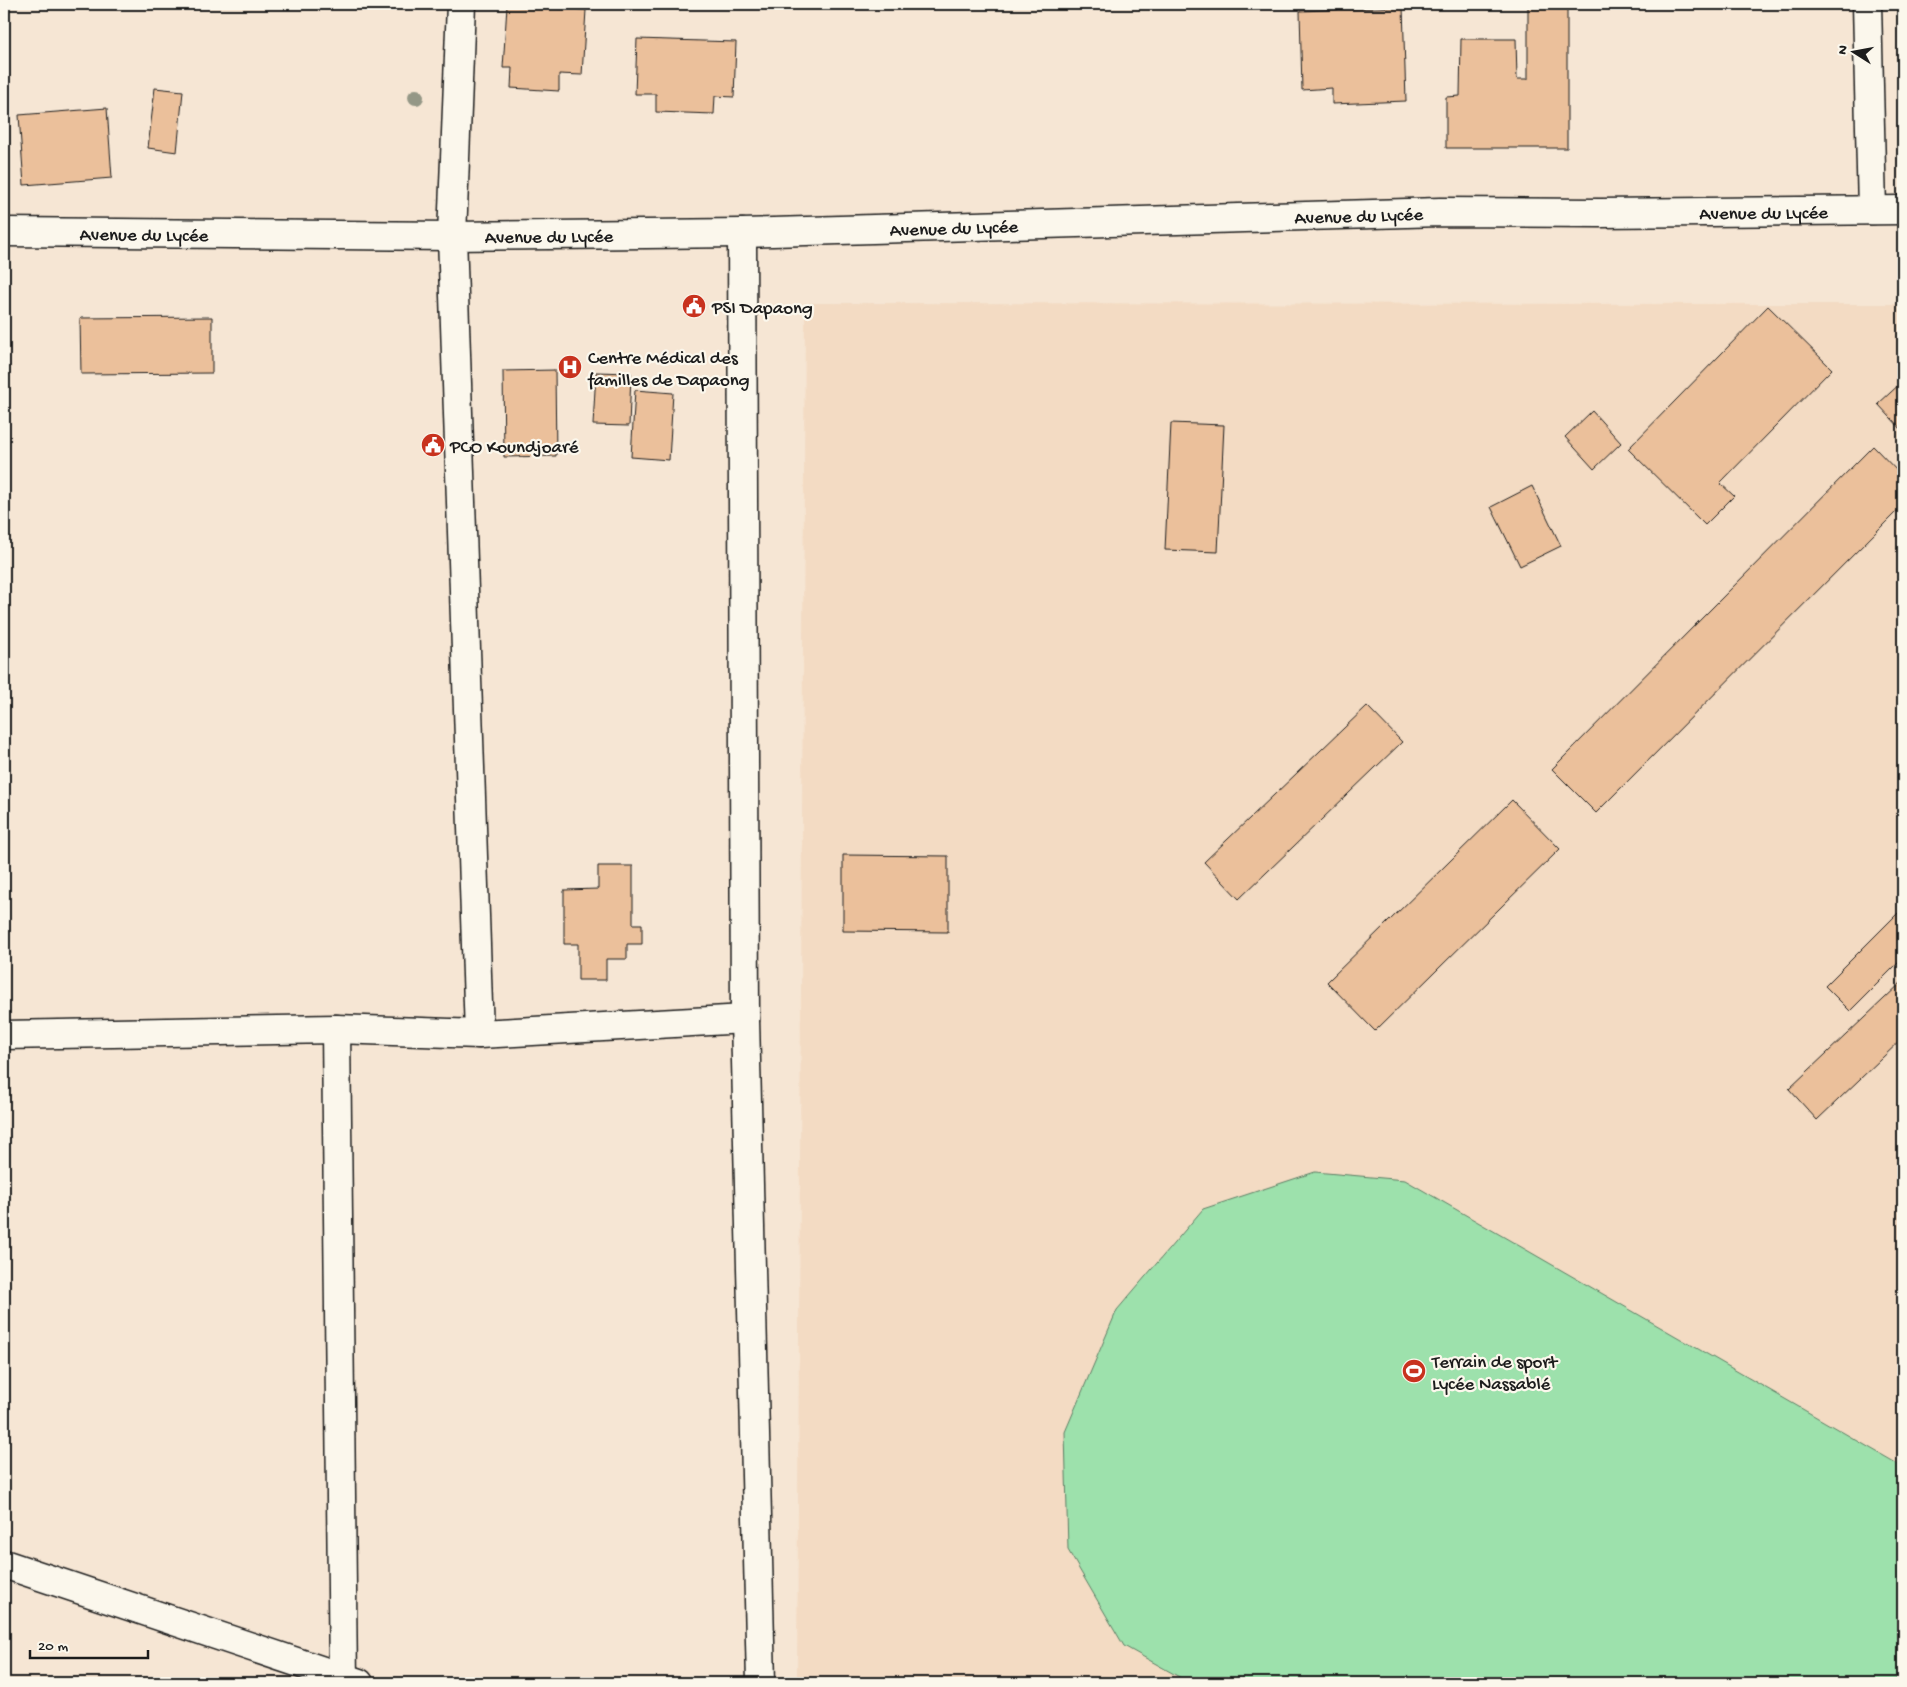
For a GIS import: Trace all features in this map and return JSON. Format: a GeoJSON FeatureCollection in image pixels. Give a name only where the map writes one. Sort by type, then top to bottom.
{"type":"FeatureCollection","features":[{"type":"Feature","properties":{"kind":"street"},"geometry":{"type":"LineString","coordinates":[[461,4],[452,236],[479,1034]]}},
{"type":"Feature","properties":{"kind":"street"},"geometry":{"type":"LineString","coordinates":[[1867,4],[1872,210]]}},
{"type":"Feature","properties":{"kind":"street","name":"Avenue du Lycée"},"geometry":{"type":"LineString","coordinates":[[4,232],[452,236],[742,233],[1440,212],[1903,210]]}},
{"type":"Feature","properties":{"kind":"street"},"geometry":{"type":"LineString","coordinates":[[742,233],[745,1019],[762,1683]]}},
{"type":"Feature","properties":{"kind":"street"},"geometry":{"type":"LineString","coordinates":[[4,1035],[336,1029],[479,1034],[745,1019]]}},
{"type":"Feature","properties":{"kind":"street"},"geometry":{"type":"LineString","coordinates":[[4,1564],[349,1681],[336,1029]]}},
{"type":"Feature","properties":{"kind":"shaded area"},"geometry":{"type":"Polygon","coordinates":[[[805,303],[1903,304],[1903,1683],[797,1683],[805,303]]]}},
{"type":"Feature","properties":{"kind":"green space","name":"Terrain de sport Lycée Nassablé"},"geometry":{"type":"Polygon","coordinates":[[[1315,1172],[1405,1180],[1903,1467],[1903,1683],[1190,1683],[1124,1646],[1068,1550],[1065,1432],[1117,1310],[1203,1209],[1315,1172]]]}},
{"type":"Feature","properties":{"kind":"building"},"geometry":{"type":"Polygon","coordinates":[[[1528,4],[1567,4],[1567,148],[1446,148],[1446,97],[1460,96],[1461,39],[1516,39],[1517,79],[1528,79],[1528,4]]]}},
{"type":"Feature","properties":{"kind":"building"},"geometry":{"type":"Polygon","coordinates":[[[507,6],[586,10],[582,75],[559,74],[559,91],[511,88],[512,68],[503,68],[507,6]]]}},
{"type":"Feature","properties":{"kind":"building"},"geometry":{"type":"Polygon","coordinates":[[[1403,7],[1406,101],[1332,104],[1332,88],[1302,90],[1300,11],[1403,7]]]}},
{"type":"Feature","properties":{"kind":"building"},"geometry":{"type":"Polygon","coordinates":[[[637,39],[736,42],[734,97],[715,96],[714,114],[656,112],[656,94],[635,94],[637,39]]]}},
{"type":"Feature","properties":{"kind":"building"},"geometry":{"type":"Polygon","coordinates":[[[155,88],[183,91],[177,152],[148,148],[155,88]]]}},
{"type":"Feature","properties":{"kind":"building"},"geometry":{"type":"Polygon","coordinates":[[[107,108],[112,178],[24,185],[19,115],[107,108]]]}},
{"type":"Feature","properties":{"kind":"building"},"geometry":{"type":"Polygon","coordinates":[[[1768,306],[1832,369],[1720,483],[1734,496],[1705,525],[1628,449],[1768,306]]]}},
{"type":"Feature","properties":{"kind":"building"},"geometry":{"type":"Polygon","coordinates":[[[212,317],[212,373],[81,374],[80,318],[212,317]]]}},
{"type":"Feature","properties":{"kind":"building"},"geometry":{"type":"Polygon","coordinates":[[[555,370],[556,456],[504,457],[503,371],[555,370]]]}},
{"type":"Feature","properties":{"kind":"building"},"geometry":{"type":"Polygon","coordinates":[[[596,372],[631,373],[629,426],[593,425],[596,372]]]}},
{"type":"Feature","properties":{"kind":"building"},"geometry":{"type":"Polygon","coordinates":[[[1903,381],[1903,431],[1878,404],[1903,381]]]}},
{"type":"Feature","properties":{"kind":"building"},"geometry":{"type":"Polygon","coordinates":[[[635,390],[673,393],[669,460],[631,457],[635,390]]]}},
{"type":"Feature","properties":{"kind":"building"},"geometry":{"type":"Polygon","coordinates":[[[1592,411],[1621,443],[1594,469],[1565,437],[1592,411]]]}},
{"type":"Feature","properties":{"kind":"building"},"geometry":{"type":"Polygon","coordinates":[[[1171,423],[1224,425],[1218,552],[1165,550],[1171,423]]]}},
{"type":"Feature","properties":{"kind":"building"},"geometry":{"type":"Polygon","coordinates":[[[1873,446],[1903,477],[1903,505],[1596,813],[1552,769],[1873,446]]]}},
{"type":"Feature","properties":{"kind":"building"},"geometry":{"type":"Polygon","coordinates":[[[1532,486],[1561,546],[1520,566],[1491,507],[1532,486]]]}},
{"type":"Feature","properties":{"kind":"building"},"geometry":{"type":"Polygon","coordinates":[[[1367,706],[1402,742],[1239,899],[1204,862],[1367,706]]]}},
{"type":"Feature","properties":{"kind":"building"},"geometry":{"type":"Polygon","coordinates":[[[1512,800],[1560,849],[1375,1031],[1327,982],[1512,800]]]}},
{"type":"Feature","properties":{"kind":"building"},"geometry":{"type":"Polygon","coordinates":[[[843,855],[948,856],[948,932],[843,931],[843,855]]]}},
{"type":"Feature","properties":{"kind":"building"},"geometry":{"type":"Polygon","coordinates":[[[598,866],[633,866],[633,924],[642,924],[642,944],[627,944],[627,959],[606,959],[606,980],[578,980],[578,944],[564,944],[564,890],[598,889],[598,866]]]}},
{"type":"Feature","properties":{"kind":"building"},"geometry":{"type":"Polygon","coordinates":[[[1898,913],[1903,918],[1903,958],[1850,1011],[1825,986],[1898,913]]]}},
{"type":"Feature","properties":{"kind":"building"},"geometry":{"type":"Polygon","coordinates":[[[1903,981],[1903,1038],[1817,1120],[1789,1089],[1903,981]]]}},
{"type":"Feature","properties":{"kind":"place","name":"PSI Dapaong"},"geometry":{"type":"Point","coordinates":[694,306]}},
{"type":"Feature","properties":{"kind":"place","name":"Centre Médical des familles de Dapaong"},"geometry":{"type":"Point","coordinates":[570,367]}},
{"type":"Feature","properties":{"kind":"place","name":"PCO Koundjoaré"},"geometry":{"type":"Point","coordinates":[433,445]}},
{"type":"Feature","properties":{"kind":"place","name":"Terrain de sport Lycée Nassablé"},"geometry":{"type":"Point","coordinates":[1414,1371]}}]}
